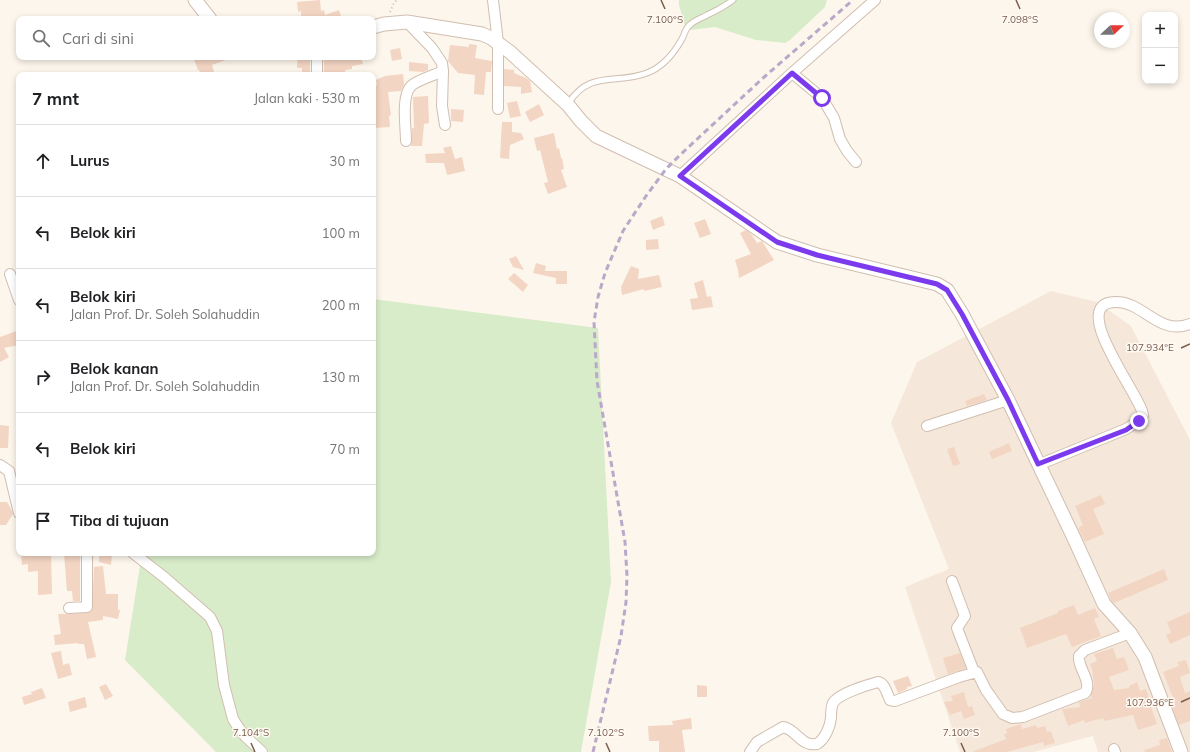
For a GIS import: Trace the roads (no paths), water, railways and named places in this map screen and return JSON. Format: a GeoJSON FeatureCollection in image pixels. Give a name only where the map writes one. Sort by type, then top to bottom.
{"type":"FeatureCollection","features":[{"type":"Feature","properties":{"kind":"street"},"geometry":{"type":"LineString","coordinates":[[195,0],[208,16]]}},
{"type":"Feature","properties":{"kind":"street"},"geometry":{"type":"LineString","coordinates":[[494,0],[498,42],[498,109]]}},
{"type":"Feature","properties":{"kind":"street"},"geometry":{"type":"LineString","coordinates":[[680,176],[792,73],[875,0]]}},
{"type":"Feature","properties":{"kind":"street"},"geometry":{"type":"LineString","coordinates":[[407,22],[437,54],[442,63],[442,106],[444,125]]}},
{"type":"Feature","properties":{"kind":"street"},"geometry":{"type":"LineString","coordinates":[[376,26],[407,22],[482,34],[498,42],[510,52],[568,105],[596,136],[680,176],[777,242],[817,255],[937,284],[947,290],[962,314],[1008,400],[1104,604],[1130,633],[1145,657],[1181,752]]}},
{"type":"Feature","properties":{"kind":"street"},"geometry":{"type":"LineString","coordinates":[[317,60],[317,72]]}},
{"type":"Feature","properties":{"kind":"street"},"geometry":{"type":"LineString","coordinates":[[406,141],[405,100],[408,90],[412,85],[443,71]]}},
{"type":"Feature","properties":{"kind":"street"},"geometry":{"type":"LineString","coordinates":[[792,73],[822,98],[834,118],[840,139],[856,162]]}},
{"type":"Feature","properties":{"kind":"street"},"geometry":{"type":"LineString","coordinates":[[10,274],[16,291]]}},
{"type":"Feature","properties":{"kind":"street"},"geometry":{"type":"LineString","coordinates":[[1038,464],[1126,430],[1139,421],[1143,415],[1142,409],[1128,382],[1115,362],[1102,336],[1099,311],[1103,306],[1108,303],[1124,303],[1134,306],[1155,320],[1169,326],[1180,327],[1190,324]]}},
{"type":"Feature","properties":{"kind":"street"},"geometry":{"type":"LineString","coordinates":[[928,426],[1008,400]]}},
{"type":"Feature","properties":{"kind":"street"},"geometry":{"type":"LineString","coordinates":[[0,465],[14,471],[16,488]]}},
{"type":"Feature","properties":{"kind":"street"},"geometry":{"type":"LineString","coordinates":[[69,608],[87,607],[87,556]]}},
{"type":"Feature","properties":{"kind":"street"},"geometry":{"type":"LineString","coordinates":[[137,556],[205,612],[214,623],[217,631],[224,685],[233,719],[245,736],[262,752]]}},
{"type":"Feature","properties":{"kind":"street"},"geometry":{"type":"LineString","coordinates":[[952,581],[965,616],[957,628],[974,672],[979,674],[984,686],[1003,714],[1012,718],[1022,716],[1085,693],[1087,686],[1078,661],[1079,656],[1085,650],[1130,633]]}},
{"type":"Feature","properties":{"kind":"street"},"geometry":{"type":"LineString","coordinates":[[750,752],[757,742],[783,727],[803,742],[814,745],[819,743],[826,734],[830,724],[834,701],[840,696],[867,686],[880,682],[890,700],[895,701],[974,672]]}},
{"type":"Feature","properties":{"kind":"lane"},"geometry":{"type":"LineString","coordinates":[[568,105],[577,92],[590,83],[647,73],[658,67],[675,51],[690,24],[733,0]]}},
{"type":"Feature","properties":{"kind":"railway"},"geometry":{"type":"LineString","coordinates":[[593,752],[621,636],[626,602],[627,576],[625,542],[597,381],[594,322],[598,297],[605,273],[623,231],[666,169],[763,78],[853,0]]}}]}
